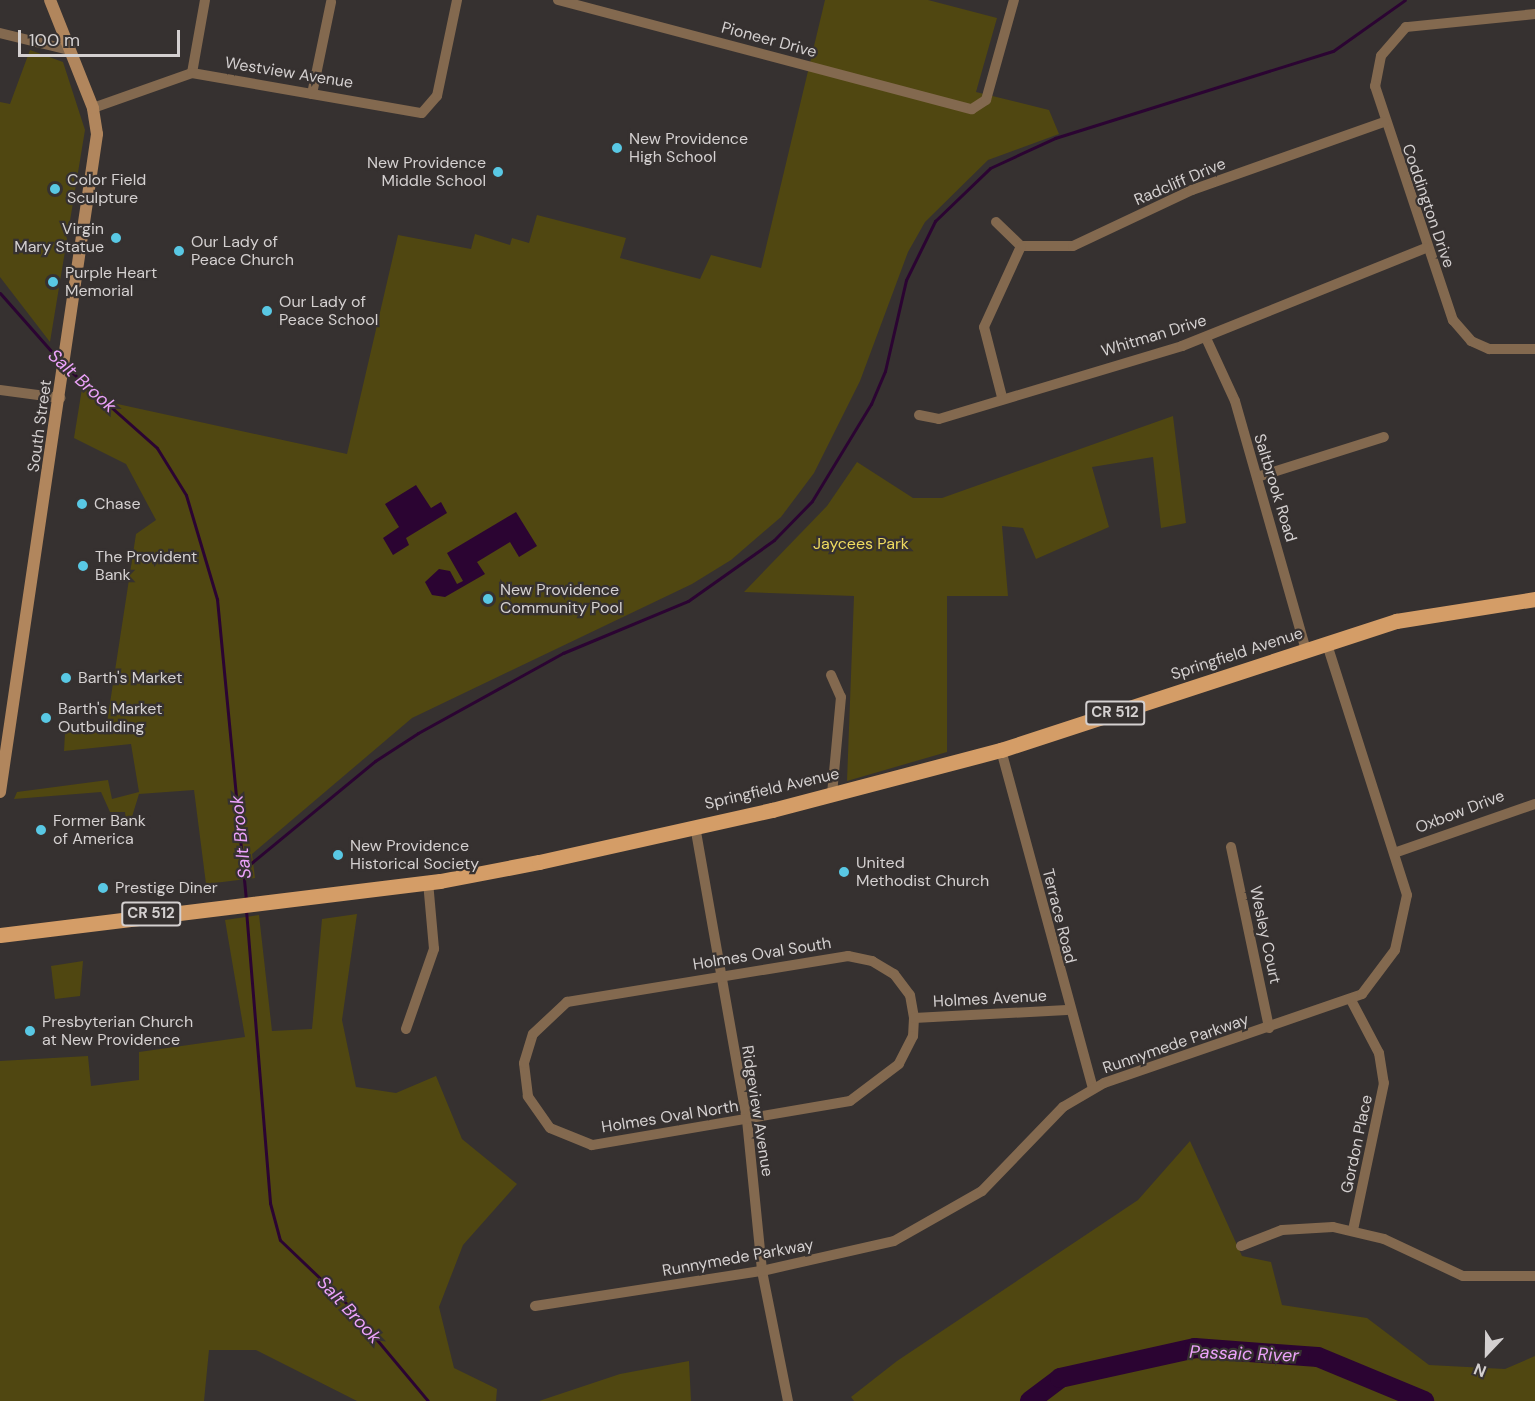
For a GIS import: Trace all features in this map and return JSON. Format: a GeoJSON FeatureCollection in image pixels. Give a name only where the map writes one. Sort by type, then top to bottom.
{"type":"FeatureCollection","features":[{"type":"Feature","properties":{"kind":"main road","name":"Springfield Avenue"},"geometry":{"type":"LineString","coordinates":[[0,935],[230,904],[428,882],[695,826],[832,794],[1001,750],[1306,650],[1424,614],[1535,599]]}},
{"type":"Feature","properties":{"kind":"street","name":"South Street"},"geometry":{"type":"LineString","coordinates":[[0,792],[61,394],[97,134],[93,108],[50,0]]}},
{"type":"Feature","properties":{"kind":"street"},"geometry":{"type":"LineString","coordinates":[[192,73],[205,0]]}},
{"type":"Feature","properties":{"kind":"street","name":"Westview Avenue"},"geometry":{"type":"LineString","coordinates":[[93,108],[192,73],[412,113],[426,112],[435,102],[457,0]]}},
{"type":"Feature","properties":{"kind":"street","name":"Pioneer Drive"},"geometry":{"type":"LineString","coordinates":[[558,0],[972,109],[986,100],[1014,0]]}},
{"type":"Feature","properties":{"kind":"street"},"geometry":{"type":"LineString","coordinates":[[312,94],[331,2]]}},
{"type":"Feature","properties":{"kind":"street","name":"Coddington Drive"},"geometry":{"type":"LineString","coordinates":[[1535,14],[1415,24],[1392,39],[1377,65],[1376,95],[1452,320],[1463,334],[1498,352],[1535,350]]}},
{"type":"Feature","properties":{"kind":"street"},"geometry":{"type":"LineString","coordinates":[[0,33],[69,50]]}},
{"type":"Feature","properties":{"kind":"street","name":"Radcliff Drive"},"geometry":{"type":"LineString","coordinates":[[1021,246],[1073,246],[1191,190],[1384,122]]}},
{"type":"Feature","properties":{"kind":"street"},"geometry":{"type":"LineString","coordinates":[[996,222],[1021,246],[984,327],[1002,397]]}},
{"type":"Feature","properties":{"kind":"street","name":"Whitman Drive"},"geometry":{"type":"LineString","coordinates":[[919,415],[939,419],[1002,397],[1206,338],[1249,315],[1426,248]]}},
{"type":"Feature","properties":{"kind":"street","name":"Saltbrook Road"},"geometry":{"type":"LineString","coordinates":[[1206,338],[1234,401],[1306,650]]}},
{"type":"Feature","properties":{"kind":"street"},"geometry":{"type":"LineString","coordinates":[[0,390],[61,394]]}},
{"type":"Feature","properties":{"kind":"street"},"geometry":{"type":"LineString","coordinates":[[1257,477],[1384,437]]}},
{"type":"Feature","properties":{"kind":"street","name":"Runnymede Parkway"},"geometry":{"type":"LineString","coordinates":[[535,1306],[762,1271],[866,1251],[929,1226],[982,1191],[1063,1107],[1093,1089],[1351,1000],[1384,968],[1404,925],[1407,894],[1397,852],[1327,644]]}},
{"type":"Feature","properties":{"kind":"street"},"geometry":{"type":"LineString","coordinates":[[831,675],[841,698],[832,794]]}},
{"type":"Feature","properties":{"kind":"street","name":"Terrace Road"},"geometry":{"type":"LineString","coordinates":[[1001,750],[1067,1010],[1093,1089]]}},
{"type":"Feature","properties":{"kind":"street","name":"Oxbow Drive"},"geometry":{"type":"LineString","coordinates":[[1397,852],[1535,804]]}},
{"type":"Feature","properties":{"kind":"street","name":"Ridgeview Avenue"},"geometry":{"type":"LineString","coordinates":[[695,826],[719,976],[747,1120],[762,1271],[788,1401]]}},
{"type":"Feature","properties":{"kind":"street","name":"Wesley Court"},"geometry":{"type":"LineString","coordinates":[[1231,847],[1269,1028]]}},
{"type":"Feature","properties":{"kind":"street"},"geometry":{"type":"LineString","coordinates":[[406,1029],[434,949],[428,882]]}},
{"type":"Feature","properties":{"kind":"street","name":"Holmes Oval South"},"geometry":{"type":"LineString","coordinates":[[581,998],[719,976],[860,958],[902,983],[913,1002],[914,1018]]}},
{"type":"Feature","properties":{"kind":"street","name":"Holmes Oval North"},"geometry":{"type":"LineString","coordinates":[[581,998],[543,1022],[524,1063],[528,1096],[550,1128],[592,1145],[840,1104],[862,1095],[905,1056],[914,1018]]}},
{"type":"Feature","properties":{"kind":"street","name":"Gordon Place"},"geometry":{"type":"LineString","coordinates":[[1351,1000],[1378,1053],[1384,1083],[1353,1230]]}},
{"type":"Feature","properties":{"kind":"street","name":"Holmes Avenue"},"geometry":{"type":"LineString","coordinates":[[914,1018],[1067,1010]]}},
{"type":"Feature","properties":{"kind":"street"},"geometry":{"type":"LineString","coordinates":[[1241,1246],[1299,1227],[1353,1230],[1464,1276],[1535,1276]]}},
{"type":"Feature","properties":{"kind":"green space"},"geometry":{"type":"Polygon","coordinates":[[[825,0],[928,0],[997,18],[976,92],[1049,110],[1059,134],[988,160],[925,222],[908,252],[860,381],[814,473],[781,517],[731,560],[692,584],[412,718],[252,854],[255,878],[206,884],[194,790],[139,794],[131,820],[126,821],[125,812],[110,812],[101,792],[14,799],[17,792],[108,780],[112,799],[139,792],[131,744],[64,751],[65,733],[106,729],[136,534],[156,520],[126,464],[74,438],[84,376],[113,403],[347,454],[398,235],[471,249],[475,234],[510,245],[512,238],[529,243],[537,215],[626,238],[620,258],[700,279],[711,255],[761,268],[825,0]]]}},
{"type":"Feature","properties":{"kind":"green space"},"geometry":{"type":"Polygon","coordinates":[[[30,50],[63,62],[85,130],[50,342],[0,277],[0,102],[10,104],[30,50]]]}},
{"type":"Feature","properties":{"kind":"green space","name":"Jaycees Park"},"geometry":{"type":"Polygon","coordinates":[[[1173,416],[1186,523],[1161,528],[1153,457],[1092,467],[1109,527],[1036,559],[1023,528],[1002,526],[1008,596],[947,596],[947,752],[847,781],[854,596],[744,592],[827,506],[857,462],[913,498],[942,498],[1173,416]]]}},
{"type":"Feature","properties":{"kind":"green space"},"geometry":{"type":"Polygon","coordinates":[[[357,914],[342,1020],[356,1087],[396,1093],[436,1076],[462,1139],[517,1184],[463,1245],[439,1307],[454,1368],[497,1389],[496,1401],[357,1401],[256,1350],[209,1350],[204,1401],[0,1401],[0,1061],[88,1056],[91,1086],[139,1080],[139,1052],[245,1037],[225,920],[259,915],[272,1031],[312,1029],[322,919],[357,914]]]}},
{"type":"Feature","properties":{"kind":"green space"},"geometry":{"type":"Polygon","coordinates":[[[83,961],[80,996],[55,999],[51,966],[83,961]]]}},
{"type":"Feature","properties":{"kind":"green space"},"geometry":{"type":"Polygon","coordinates":[[[1190,1141],[1242,1256],[1271,1262],[1282,1305],[1367,1318],[1429,1365],[1505,1369],[1535,1356],[1535,1401],[854,1401],[851,1397],[897,1361],[1138,1200],[1190,1141]]]}},
{"type":"Feature","properties":{"kind":"green space"},"geometry":{"type":"Polygon","coordinates":[[[689,1361],[691,1401],[539,1401],[620,1374],[689,1361]]]}},
{"type":"Feature","properties":{"kind":"shaded area"},"geometry":{"type":"Polygon","coordinates":[[[416,485],[431,508],[441,502],[447,513],[406,538],[409,545],[393,555],[383,538],[399,527],[385,504],[416,485]]]}},
{"type":"Feature","properties":{"kind":"shaded area"},"geometry":{"type":"Polygon","coordinates":[[[516,512],[537,546],[519,557],[510,542],[477,562],[485,574],[445,597],[432,595],[425,582],[439,569],[450,571],[457,584],[463,581],[447,553],[516,512]]]}},
{"type":"Feature","properties":{"kind":"waterway"},"geometry":{"type":"LineString","coordinates":[[244,869],[375,761],[418,733],[563,653],[688,601],[774,540],[812,501],[871,404],[885,371],[906,280],[935,221],[990,168],[1055,138],[1333,51],[1405,0]]}},
{"type":"Feature","properties":{"kind":"waterway","name":"Salt Brook"},"geometry":{"type":"LineString","coordinates":[[0,293],[60,361]]}},
{"type":"Feature","properties":{"kind":"waterway","name":"Salt Brook"},"geometry":{"type":"LineString","coordinates":[[67,368],[157,448],[186,495],[217,599],[246,900]]}},
{"type":"Feature","properties":{"kind":"waterway","name":"Salt Brook"},"geometry":{"type":"LineString","coordinates":[[246,910],[270,1203],[280,1240],[347,1304],[428,1401]]}},
{"type":"Feature","properties":{"kind":"waterway","name":"Passaic River"},"geometry":{"type":"LineString","coordinates":[[1030,1401],[1060,1378],[1195,1348],[1318,1357],[1424,1401]]}},
{"type":"Feature","properties":{"kind":"place","name":"New Providence High School"},"geometry":{"type":"Point","coordinates":[617,148]}},
{"type":"Feature","properties":{"kind":"place","name":"New Providence Middle School"},"geometry":{"type":"Point","coordinates":[498,172]}},
{"type":"Feature","properties":{"kind":"place","name":"Color Field Sculpture"},"geometry":{"type":"Point","coordinates":[55,189]}},
{"type":"Feature","properties":{"kind":"place","name":"Virgin Mary Statue"},"geometry":{"type":"Point","coordinates":[116,238]}},
{"type":"Feature","properties":{"kind":"place","name":"Our Lady of Peace Church"},"geometry":{"type":"Point","coordinates":[179,251]}},
{"type":"Feature","properties":{"kind":"place","name":"Purple Heart Memorial"},"geometry":{"type":"Point","coordinates":[53,282]}},
{"type":"Feature","properties":{"kind":"place","name":"Our Lady of Peace School"},"geometry":{"type":"Point","coordinates":[267,311]}},
{"type":"Feature","properties":{"kind":"place","name":"Chase"},"geometry":{"type":"Point","coordinates":[82,504]}},
{"type":"Feature","properties":{"kind":"place","name":"The Provident Bank"},"geometry":{"type":"Point","coordinates":[83,566]}},
{"type":"Feature","properties":{"kind":"place","name":"New Providence Community Pool"},"geometry":{"type":"Point","coordinates":[488,599]}},
{"type":"Feature","properties":{"kind":"place","name":"Barth's Market"},"geometry":{"type":"Point","coordinates":[66,678]}},
{"type":"Feature","properties":{"kind":"place","name":"Barth's Market Outbuilding"},"geometry":{"type":"Point","coordinates":[46,718]}},
{"type":"Feature","properties":{"kind":"place","name":"Former Bank of America"},"geometry":{"type":"Point","coordinates":[41,830]}},
{"type":"Feature","properties":{"kind":"place","name":"New Providence Historical Society"},"geometry":{"type":"Point","coordinates":[338,855]}},
{"type":"Feature","properties":{"kind":"place","name":"United Methodist Church"},"geometry":{"type":"Point","coordinates":[844,872]}},
{"type":"Feature","properties":{"kind":"place","name":"Prestige Diner"},"geometry":{"type":"Point","coordinates":[103,888]}},
{"type":"Feature","properties":{"kind":"place","name":"Presbyterian Church at New Providence"},"geometry":{"type":"Point","coordinates":[30,1031]}}]}
